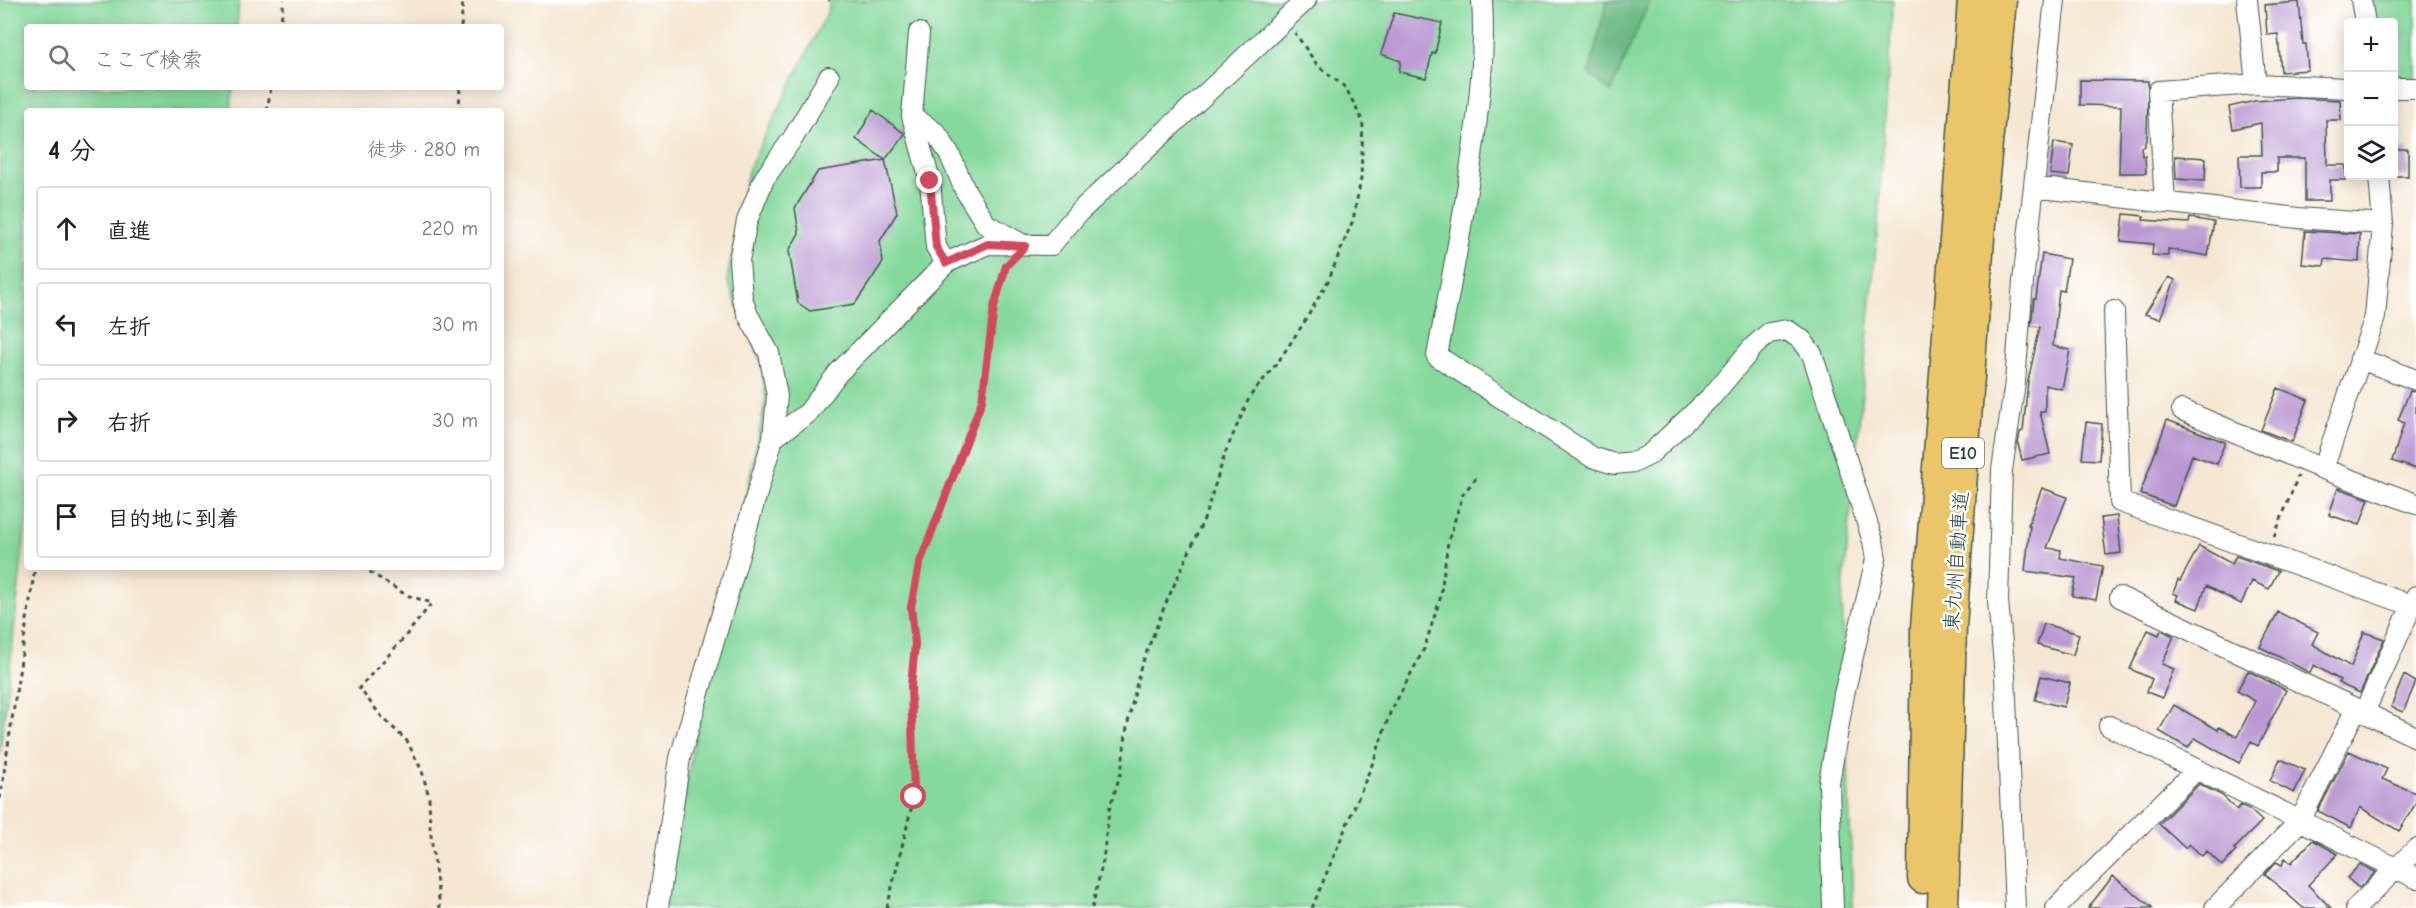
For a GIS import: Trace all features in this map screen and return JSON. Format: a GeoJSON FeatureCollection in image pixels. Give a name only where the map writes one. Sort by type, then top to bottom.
{"type":"FeatureCollection","features":[{"type":"Feature","properties":{"kind":"highway","name":"東九州自動車道"},"geometry":{"type":"LineString","coordinates":[[1923,908],[1926,628],[1973,0]]}},
{"type":"Feature","properties":{"kind":"highway","name":"東九州自動車道"},"geometry":{"type":"LineString","coordinates":[[1943,908],[1951,627],[1982,196],[2001,0]]}},
{"type":"Feature","properties":{"kind":"street"},"geometry":{"type":"LineString","coordinates":[[773,438],[808,413],[838,373],[946,263],[988,244],[1051,245],[1079,212],[1306,0]]}},
{"type":"Feature","properties":{"kind":"street"},"geometry":{"type":"LineString","coordinates":[[1482,0],[1484,26],[1479,105],[1467,204],[1437,356],[1592,457],[1614,464],[1635,462],[1649,455],[1712,396],[1754,346],[1769,333],[1787,330],[1802,340],[1812,354],[1873,541],[1876,559],[1844,694],[1829,783],[1833,908]]}},
{"type":"Feature","properties":{"kind":"street"},"geometry":{"type":"LineString","coordinates":[[2015,908],[2005,676],[1998,601],[2002,470],[2015,382],[2023,282],[2055,0]]}},
{"type":"Feature","properties":{"kind":"street"},"geometry":{"type":"LineString","coordinates":[[2247,0],[2256,84]]}},
{"type":"Feature","properties":{"kind":"street"},"geometry":{"type":"LineString","coordinates":[[2361,0],[2364,18]]}},
{"type":"Feature","properties":{"kind":"street"},"geometry":{"type":"LineString","coordinates":[[919,33],[912,116],[930,181],[936,247],[946,263]]}},
{"type":"Feature","properties":{"kind":"street"},"geometry":{"type":"LineString","coordinates":[[658,908],[680,758],[773,438],[777,396],[769,353],[748,315],[742,298],[739,260],[747,221],[764,179],[793,138],[829,77]]}},
{"type":"Feature","properties":{"kind":"street"},"geometry":{"type":"LineString","coordinates":[[2165,202],[2158,91],[2256,84],[2344,88]]}},
{"type":"Feature","properties":{"kind":"street"},"geometry":{"type":"LineString","coordinates":[[2398,88],[2416,88]]}},
{"type":"Feature","properties":{"kind":"street"},"geometry":{"type":"LineString","coordinates":[[912,116],[936,134],[949,153],[965,190],[986,224],[1025,246]]}},
{"type":"Feature","properties":{"kind":"street"},"geometry":{"type":"LineString","coordinates":[[2323,469],[2375,317],[2383,224],[2379,180]]}},
{"type":"Feature","properties":{"kind":"street"},"geometry":{"type":"LineString","coordinates":[[2034,187],[2298,218],[2383,224]]}},
{"type":"Feature","properties":{"kind":"street"},"geometry":{"type":"LineString","coordinates":[[2114,311],[2120,502],[2415,603],[2300,821],[2215,908]]}},
{"type":"Feature","properties":{"kind":"street"},"geometry":{"type":"LineString","coordinates":[[2360,359],[2416,380]]}},
{"type":"Feature","properties":{"kind":"street"},"geometry":{"type":"LineString","coordinates":[[2182,410],[2323,469],[2416,504]]}},
{"type":"Feature","properties":{"kind":"street"},"geometry":{"type":"LineString","coordinates":[[2120,597],[2416,737]]}},
{"type":"Feature","properties":{"kind":"street"},"geometry":{"type":"LineString","coordinates":[[2109,726],[2416,878]]}},
{"type":"Feature","properties":{"kind":"street"},"geometry":{"type":"LineString","coordinates":[[2056,908],[2196,771]]}},
{"type":"Feature","properties":{"kind":"street"},"geometry":{"type":"LineString","coordinates":[[2356,908],[2416,849]]}},
{"type":"Feature","properties":{"kind":"path"},"geometry":{"type":"LineString","coordinates":[[280,24],[284,0]]}},
{"type":"Feature","properties":{"kind":"path"},"geometry":{"type":"LineString","coordinates":[[461,24],[463,0]]}},
{"type":"Feature","properties":{"kind":"path"},"geometry":{"type":"LineString","coordinates":[[1092,908],[1102,861],[1109,810],[1121,772],[1127,727],[1140,669],[1165,605],[1204,519],[1227,452],[1250,396],[1278,362],[1311,311],[1328,281],[1353,220],[1361,179],[1364,122],[1346,88],[1318,66],[1286,19]]}},
{"type":"Feature","properties":{"kind":"path"},"geometry":{"type":"LineString","coordinates":[[268,108],[270,90]]}},
{"type":"Feature","properties":{"kind":"path"},"geometry":{"type":"LineString","coordinates":[[459,108],[460,90]]}},
{"type":"Feature","properties":{"kind":"path"},"geometry":{"type":"LineString","coordinates":[[887,908],[914,797],[911,686],[915,644],[911,607],[919,565],[982,401],[994,307],[1006,266],[1025,246]]}},
{"type":"Feature","properties":{"kind":"path"},"geometry":{"type":"LineString","coordinates":[[2267,554],[2304,461]]}},
{"type":"Feature","properties":{"kind":"path"},"geometry":{"type":"LineString","coordinates":[[1312,908],[1376,755],[1390,713],[1424,650],[1440,599],[1448,542],[1463,494],[1477,477]]}},
{"type":"Feature","properties":{"kind":"path"},"geometry":{"type":"LineString","coordinates":[[0,799],[34,570]]}},
{"type":"Feature","properties":{"kind":"path"},"geometry":{"type":"LineString","coordinates":[[367,570],[406,596],[432,603],[359,688],[382,717],[406,741],[422,771],[429,797],[430,827],[440,908]]}},
{"type":"Feature","properties":{"kind":"green space"},"geometry":{"type":"Polygon","coordinates":[[[0,0],[239,0],[237,24],[24,24],[24,90],[233,90],[231,108],[24,108],[24,541],[0,755],[0,0]]]}},
{"type":"Feature","properties":{"kind":"green space"},"geometry":{"type":"Polygon","coordinates":[[[830,0],[1893,0],[1877,236],[1842,602],[1853,908],[664,908],[692,753],[766,399],[762,365],[727,280],[748,170],[828,11],[830,0]]]}},
{"type":"Feature","properties":{"kind":"green space"},"geometry":{"type":"Polygon","coordinates":[[[1607,0],[1650,0],[1611,92],[1589,74],[1607,0]]]}},
{"type":"Feature","properties":{"kind":"green space"},"geometry":{"type":"Polygon","coordinates":[[[2372,0],[2416,0],[2416,79],[2398,79],[2398,18],[2374,18],[2372,0]]]}},
{"type":"Feature","properties":{"kind":"building"},"geometry":{"type":"Polygon","coordinates":[[[2299,2],[2308,70],[2281,72],[2278,34],[2267,35],[2265,5],[2299,2]]]}},
{"type":"Feature","properties":{"kind":"building"},"geometry":{"type":"Polygon","coordinates":[[[1394,13],[1442,23],[1435,54],[1432,53],[1426,78],[1399,72],[1401,61],[1381,54],[1394,13]]]}},
{"type":"Feature","properties":{"kind":"building"},"geometry":{"type":"Polygon","coordinates":[[[2080,80],[2148,81],[2147,141],[2145,141],[2145,146],[2141,147],[2142,156],[2145,156],[2146,173],[2119,173],[2121,106],[2080,105],[2080,80]]]}},
{"type":"Feature","properties":{"kind":"building"},"geometry":{"type":"Polygon","coordinates":[[[2296,98],[2340,100],[2341,120],[2326,120],[2327,165],[2344,165],[2344,180],[2330,180],[2330,201],[2305,201],[2305,158],[2277,158],[2277,172],[2261,172],[2261,187],[2240,187],[2239,155],[2262,155],[2261,123],[2233,129],[2229,107],[2255,101],[2296,98]]]}},
{"type":"Feature","properties":{"kind":"building"},"geometry":{"type":"Polygon","coordinates":[[[873,110],[905,134],[885,160],[856,139],[873,110]]]}},
{"type":"Feature","properties":{"kind":"building"},"geometry":{"type":"Polygon","coordinates":[[[2054,142],[2073,145],[2069,176],[2050,174],[2054,142]]]}},
{"type":"Feature","properties":{"kind":"building"},"geometry":{"type":"Polygon","coordinates":[[[2398,149],[2408,149],[2408,176],[2398,176],[2398,149]]]}},
{"type":"Feature","properties":{"kind":"building"},"geometry":{"type":"Polygon","coordinates":[[[2175,156],[2206,158],[2205,181],[2176,179],[2175,156]]]}},
{"type":"Feature","properties":{"kind":"building"},"geometry":{"type":"Polygon","coordinates":[[[885,160],[897,213],[880,241],[883,262],[855,304],[810,311],[798,303],[789,251],[799,233],[795,208],[818,171],[885,160]]]}},
{"type":"Feature","properties":{"kind":"building"},"geometry":{"type":"Polygon","coordinates":[[[2124,214],[2144,216],[2143,220],[2189,223],[2190,218],[2214,222],[2208,256],[2168,249],[2168,256],[2152,255],[2153,244],[2121,241],[2124,214]]]}},
{"type":"Feature","properties":{"kind":"building"},"geometry":{"type":"Polygon","coordinates":[[[2305,231],[2360,234],[2359,262],[2325,259],[2324,266],[2302,264],[2305,231]]]}},
{"type":"Feature","properties":{"kind":"building"},"geometry":{"type":"Polygon","coordinates":[[[2042,254],[2069,259],[2064,291],[2059,290],[2053,346],[2070,350],[2062,389],[2045,385],[2045,412],[2040,412],[2050,454],[2022,460],[2018,444],[2020,432],[2023,431],[2028,381],[2040,327],[2031,326],[2042,254]]]}},
{"type":"Feature","properties":{"kind":"building"},"geometry":{"type":"Polygon","coordinates":[[[2169,277],[2175,280],[2160,319],[2145,314],[2169,277]]]}},
{"type":"Feature","properties":{"kind":"building"},"geometry":{"type":"Polygon","coordinates":[[[2278,388],[2308,400],[2292,442],[2261,430],[2278,388]]]}},
{"type":"Feature","properties":{"kind":"building"},"geometry":{"type":"Polygon","coordinates":[[[2410,391],[2416,392],[2416,469],[2392,461],[2404,423],[2398,420],[2410,391]]]}},
{"type":"Feature","properties":{"kind":"building"},"geometry":{"type":"Polygon","coordinates":[[[2167,420],[2225,442],[2217,464],[2192,455],[2174,506],[2140,494],[2167,420]]]}},
{"type":"Feature","properties":{"kind":"building"},"geometry":{"type":"Polygon","coordinates":[[[2086,422],[2102,424],[2099,460],[2082,459],[2086,422]]]}},
{"type":"Feature","properties":{"kind":"building"},"geometry":{"type":"Polygon","coordinates":[[[2042,488],[2067,497],[2047,548],[2061,550],[2060,558],[2103,566],[2096,600],[2072,596],[2076,578],[2025,571],[2030,526],[2028,525],[2042,488]]]}},
{"type":"Feature","properties":{"kind":"building"},"geometry":{"type":"Polygon","coordinates":[[[2338,488],[2369,499],[2360,525],[2329,515],[2338,488]]]}},
{"type":"Feature","properties":{"kind":"building"},"geometry":{"type":"Polygon","coordinates":[[[2117,516],[2121,553],[2106,555],[2101,518],[2117,516]]]}},
{"type":"Feature","properties":{"kind":"building"},"geometry":{"type":"Polygon","coordinates":[[[2199,546],[2232,564],[2236,556],[2278,571],[2269,589],[2252,581],[2241,604],[2206,586],[2198,609],[2176,600],[2178,595],[2173,593],[2178,580],[2180,581],[2199,546]]]}},
{"type":"Feature","properties":{"kind":"building"},"geometry":{"type":"Polygon","coordinates":[[[2278,612],[2318,632],[2312,644],[2351,667],[2364,632],[2384,639],[2360,693],[2338,683],[2340,680],[2314,665],[2310,673],[2260,647],[2278,612]]]}},
{"type":"Feature","properties":{"kind":"building"},"geometry":{"type":"Polygon","coordinates":[[[2044,624],[2079,634],[2073,655],[2037,645],[2044,624]]]}},
{"type":"Feature","properties":{"kind":"building"},"geometry":{"type":"Polygon","coordinates":[[[2148,630],[2159,635],[2161,630],[2174,636],[2162,664],[2174,669],[2162,698],[2147,692],[2152,679],[2130,669],[2148,630]]]}},
{"type":"Feature","properties":{"kind":"building"},"geometry":{"type":"Polygon","coordinates":[[[2248,671],[2286,690],[2258,746],[2251,742],[2239,763],[2195,738],[2188,748],[2159,731],[2174,705],[2218,730],[2219,727],[2237,737],[2255,701],[2237,691],[2248,671]]]}},
{"type":"Feature","properties":{"kind":"building"},"geometry":{"type":"Polygon","coordinates":[[[2404,675],[2416,682],[2403,712],[2391,707],[2404,675]]]}},
{"type":"Feature","properties":{"kind":"building"},"geometry":{"type":"Polygon","coordinates":[[[2041,676],[2070,683],[2064,707],[2035,700],[2041,676]]]}},
{"type":"Feature","properties":{"kind":"building"},"geometry":{"type":"Polygon","coordinates":[[[2349,751],[2387,769],[2382,779],[2416,793],[2416,803],[2399,831],[2360,807],[2351,828],[2318,811],[2349,751]]]}},
{"type":"Feature","properties":{"kind":"building"},"geometry":{"type":"Polygon","coordinates":[[[2280,759],[2305,770],[2294,793],[2270,781],[2280,759]]]}},
{"type":"Feature","properties":{"kind":"building"},"geometry":{"type":"Polygon","coordinates":[[[2199,784],[2223,796],[2237,810],[2241,805],[2249,809],[2262,821],[2234,849],[2236,851],[2222,866],[2207,851],[2202,856],[2189,844],[2185,848],[2159,824],[2199,784]]]}},
{"type":"Feature","properties":{"kind":"building"},"geometry":{"type":"Polygon","coordinates":[[[2313,840],[2338,854],[2308,885],[2331,908],[2303,908],[2265,874],[2276,862],[2282,865],[2285,858],[2291,863],[2313,840]]]}},
{"type":"Feature","properties":{"kind":"building"},"geometry":{"type":"Polygon","coordinates":[[[2360,864],[2376,872],[2359,888],[2347,878],[2360,864]]]}},
{"type":"Feature","properties":{"kind":"building"},"geometry":{"type":"Polygon","coordinates":[[[2113,876],[2153,908],[2088,908],[2113,876]]]}},
{"type":"Feature","properties":{"kind":"route"},"geometry":{"type":"LineString","coordinates":[[914,797],[911,686],[915,644],[911,607],[919,565],[982,401],[994,307],[1006,266],[1025,246],[988,244],[946,263],[936,247],[930,181]]}}]}
